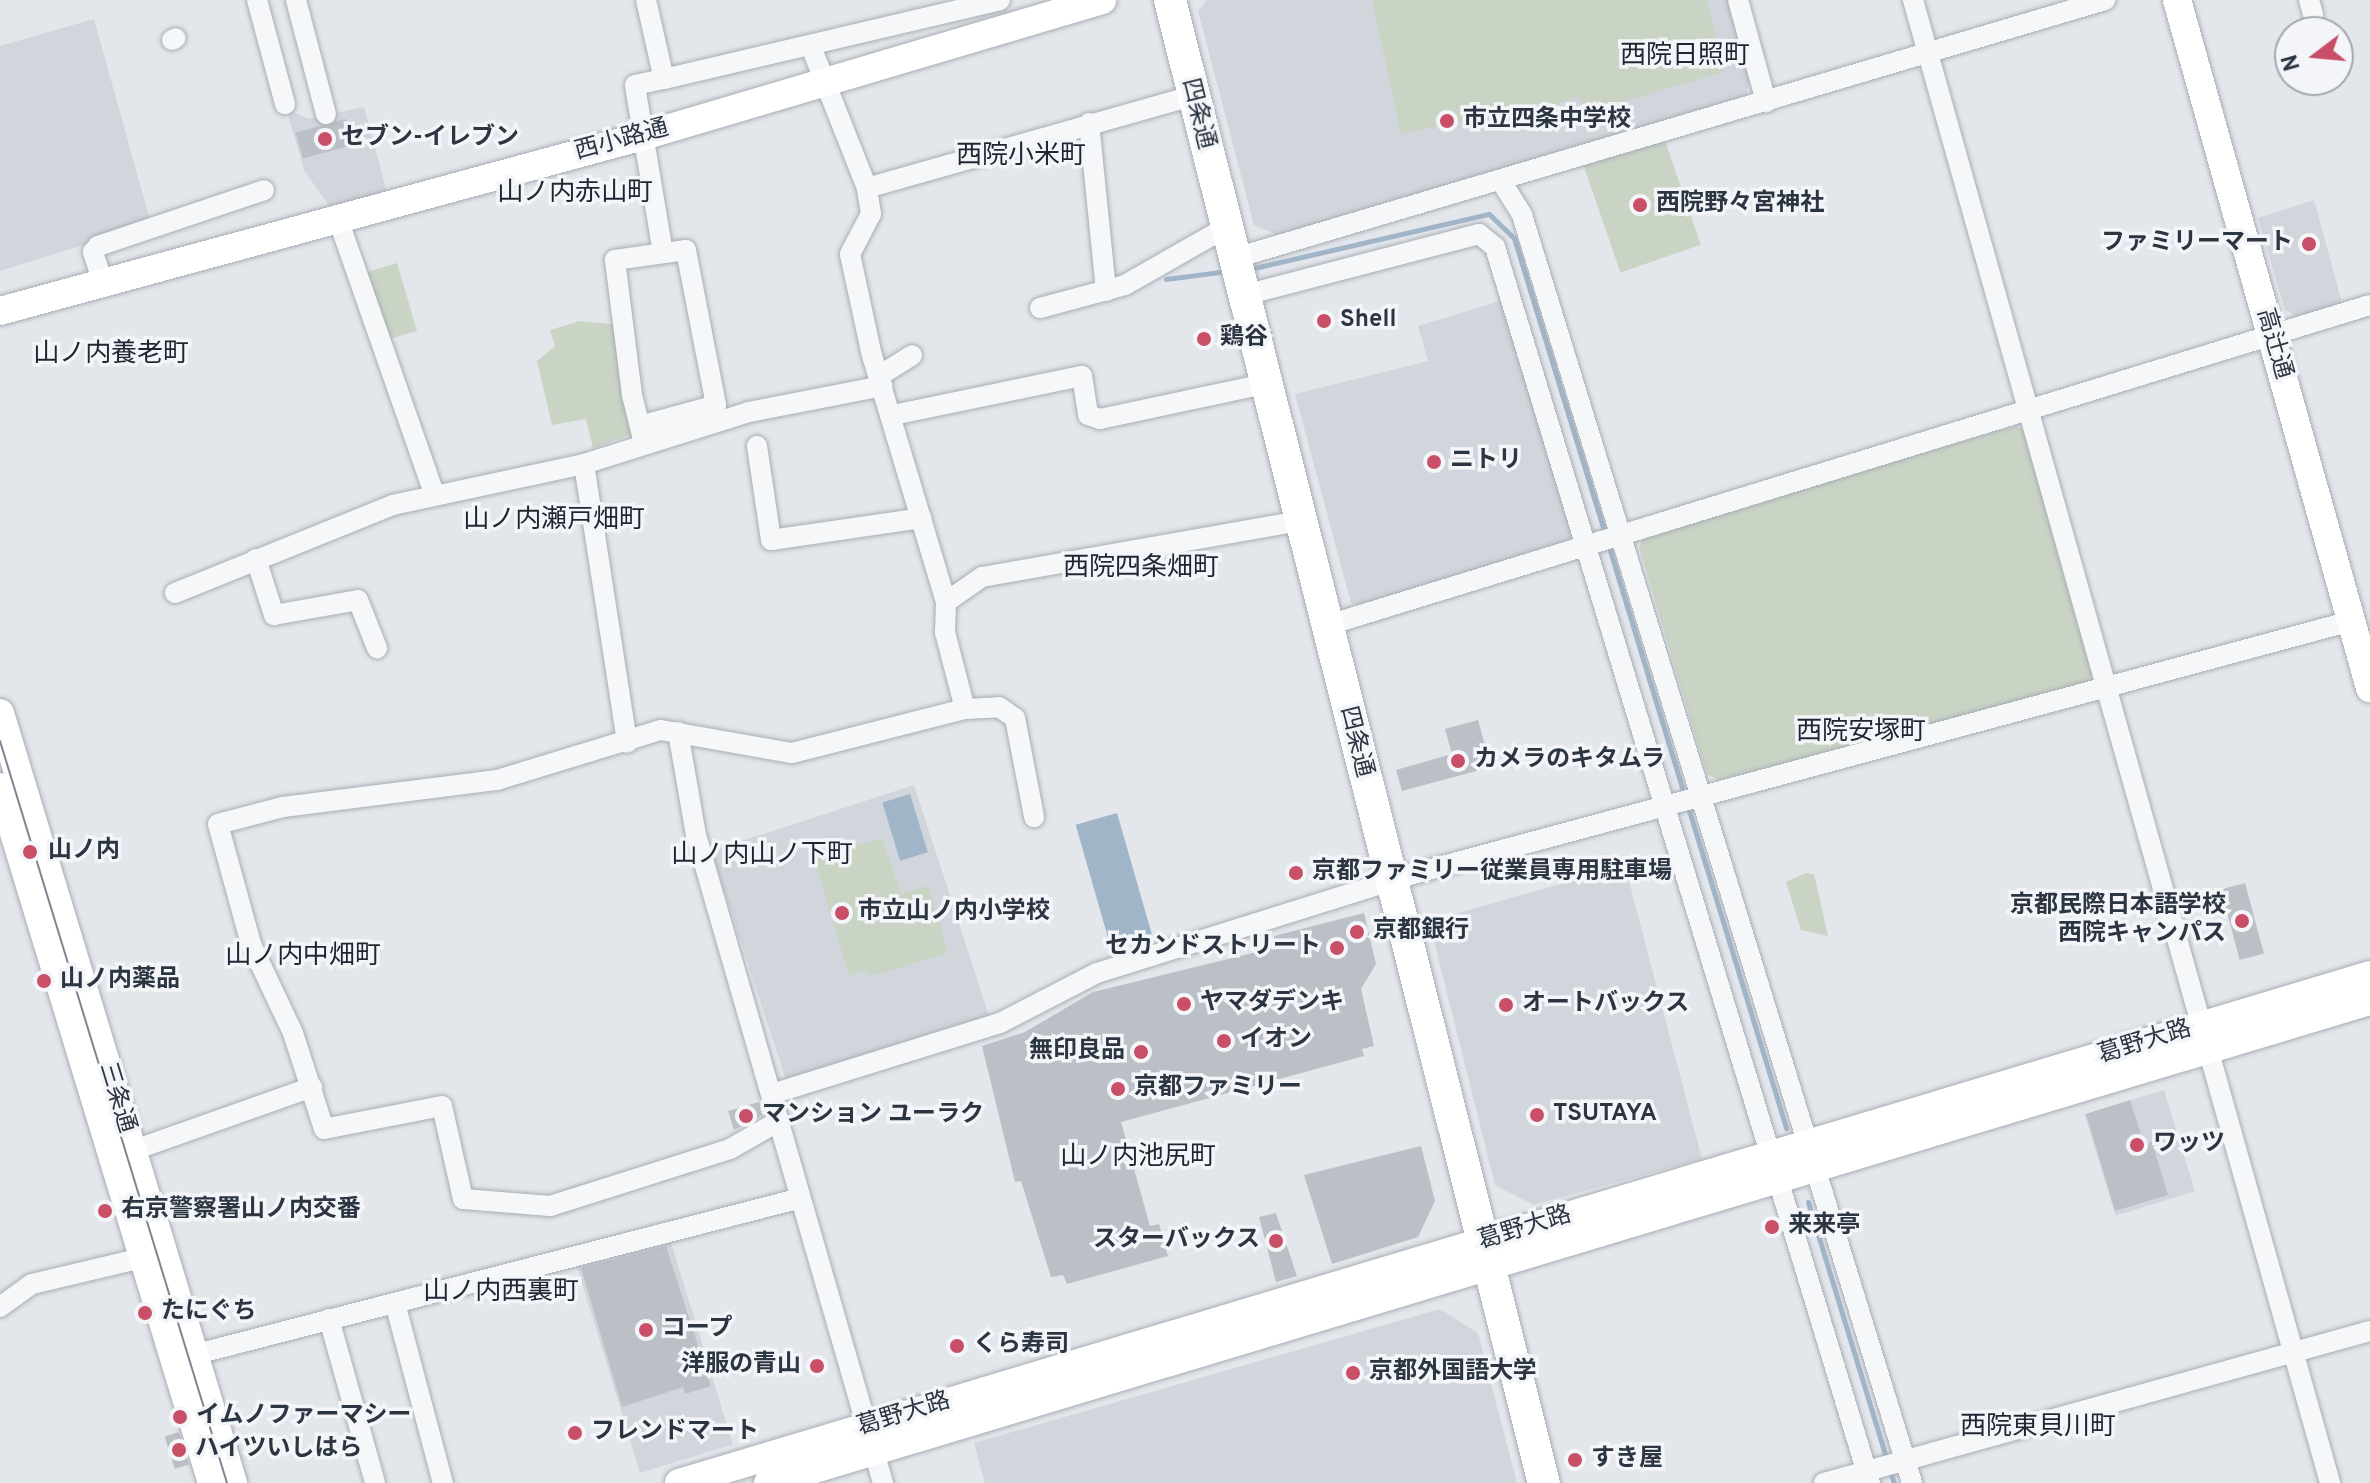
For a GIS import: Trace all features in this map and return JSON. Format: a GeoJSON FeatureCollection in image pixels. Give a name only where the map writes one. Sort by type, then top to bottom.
{"type":"FeatureCollection","features":[{"type":"Feature","properties":{"kind":"main road","name":"四条通"},"geometry":{"type":"LineString","coordinates":[[1170,0],[1236,275],[1544,1483]]}},
{"type":"Feature","properties":{"kind":"street"},"geometry":{"type":"LineString","coordinates":[[257,0],[285,104]]}},
{"type":"Feature","properties":{"kind":"street"},"geometry":{"type":"LineString","coordinates":[[296,0],[326,114]]}},
{"type":"Feature","properties":{"kind":"street"},"geometry":{"type":"LineString","coordinates":[[646,0],[664,79]]}},
{"type":"Feature","properties":{"kind":"street"},"geometry":{"type":"LineString","coordinates":[[663,253],[635,85],[812,49],[1000,0]]}},
{"type":"Feature","properties":{"kind":"street","name":"西小路通"},"geometry":{"type":"LineString","coordinates":[[0,311],[339,222],[1102,0]]}},
{"type":"Feature","properties":{"kind":"street"},"geometry":{"type":"LineString","coordinates":[[1738,0],[1766,102]]}},
{"type":"Feature","properties":{"kind":"street"},"geometry":{"type":"LineString","coordinates":[[1913,0],[2330,1483]]}},
{"type":"Feature","properties":{"kind":"street"},"geometry":{"type":"LineString","coordinates":[[1236,275],[1501,181],[2105,0]]}},
{"type":"Feature","properties":{"kind":"street","name":"高辻通"},"geometry":{"type":"LineString","coordinates":[[2177,0],[2271,336],[2361,618],[2370,688]]}},
{"type":"Feature","properties":{"kind":"street"},"geometry":{"type":"LineString","coordinates":[[812,49],[828,81],[867,188],[871,214],[850,254],[881,381],[946,602],[945,632],[965,709]]}},
{"type":"Feature","properties":{"kind":"street"},"geometry":{"type":"LineString","coordinates":[[867,188],[1193,96]]}},
{"type":"Feature","properties":{"kind":"street"},"geometry":{"type":"LineString","coordinates":[[1089,123],[1106,291]]}},
{"type":"Feature","properties":{"kind":"street"},"geometry":{"type":"LineString","coordinates":[[1501,181],[1522,215],[1701,796],[1868,1477]]}},
{"type":"Feature","properties":{"kind":"street"},"geometry":{"type":"LineString","coordinates":[[104,286],[93,252],[98,246],[264,190]]}},
{"type":"Feature","properties":{"kind":"street"},"geometry":{"type":"LineString","coordinates":[[339,222],[434,494]]}},
{"type":"Feature","properties":{"kind":"street"},"geometry":{"type":"LineString","coordinates":[[1040,308],[1106,291],[1225,228]]}},
{"type":"Feature","properties":{"kind":"street"},"geometry":{"type":"LineString","coordinates":[[1236,275],[1479,234],[1495,247],[1665,806],[1912,1483]]}},
{"type":"Feature","properties":{"kind":"street"},"geometry":{"type":"LineString","coordinates":[[175,593],[349,520],[434,494],[584,464],[642,433],[716,405],[686,250],[615,260],[642,433]]}},
{"type":"Feature","properties":{"kind":"street"},"geometry":{"type":"LineString","coordinates":[[1325,626],[2370,305]]}},
{"type":"Feature","properties":{"kind":"street"},"geometry":{"type":"LineString","coordinates":[[642,433],[881,381],[912,355]]}},
{"type":"Feature","properties":{"kind":"street"},"geometry":{"type":"LineString","coordinates":[[893,415],[1082,376],[1088,415],[1100,419],[1264,384]]}},
{"type":"Feature","properties":{"kind":"street"},"geometry":{"type":"LineString","coordinates":[[757,446],[771,540],[921,518]]}},
{"type":"Feature","properties":{"kind":"street"},"geometry":{"type":"LineString","coordinates":[[584,464],[627,743]]}},
{"type":"Feature","properties":{"kind":"street"},"geometry":{"type":"LineString","coordinates":[[946,602],[982,577],[1299,521]]}},
{"type":"Feature","properties":{"kind":"street"},"geometry":{"type":"LineString","coordinates":[[256,559],[274,615],[358,600],[377,648]]}},
{"type":"Feature","properties":{"kind":"street"},"geometry":{"type":"LineString","coordinates":[[775,1093],[1000,1023],[1097,973],[1391,884],[1701,796],[2361,618]]}},
{"type":"Feature","properties":{"kind":"street"},"geometry":{"type":"LineString","coordinates":[[779,1121],[730,1149],[673,1170],[550,1206],[463,1199],[442,1106],[324,1129],[312,1087],[251,944],[218,824],[283,807],[497,780],[627,743],[661,730],[792,753],[965,709],[999,707],[1015,718],[1034,817]]}},
{"type":"Feature","properties":{"kind":"street","name":"三条通"},"geometry":{"type":"LineString","coordinates":[[0,713],[122,1154],[184,1358],[212,1483]]}},
{"type":"Feature","properties":{"kind":"street"},"geometry":{"type":"LineString","coordinates":[[678,732],[692,820],[775,1093],[797,1199],[883,1483]]}},
{"type":"Feature","properties":{"kind":"street","name":"三条通"},"geometry":{"type":"LineString","coordinates":[[0,787],[122,1154],[142,1258],[233,1483]]}},
{"type":"Feature","properties":{"kind":"street","name":"葛野大路"},"geometry":{"type":"LineString","coordinates":[[679,1483],[780,1471],[871,1438],[2205,1038],[2370,975]]}},
{"type":"Feature","properties":{"kind":"street","name":"葛野大路"},"geometry":{"type":"LineString","coordinates":[[2205,1038],[2370,1001]]}},
{"type":"Feature","properties":{"kind":"street"},"geometry":{"type":"LineString","coordinates":[[122,1154],[312,1087]]}},
{"type":"Feature","properties":{"kind":"street"},"geometry":{"type":"LineString","coordinates":[[184,1358],[797,1199]]}},
{"type":"Feature","properties":{"kind":"street"},"geometry":{"type":"LineString","coordinates":[[0,1307],[32,1284],[142,1258]]}},
{"type":"Feature","properties":{"kind":"street"},"geometry":{"type":"LineString","coordinates":[[395,1303],[443,1483]]}},
{"type":"Feature","properties":{"kind":"street"},"geometry":{"type":"LineString","coordinates":[[329,1319],[375,1483]]}},
{"type":"Feature","properties":{"kind":"street"},"geometry":{"type":"LineString","coordinates":[[1824,1483],[1868,1477],[1905,1461],[2370,1331]]}},
{"type":"Feature","properties":{"kind":"shaded area","name":"市立四条中学校"},"geometry":{"type":"Polygon","coordinates":[[[1207,0],[1730,0],[1750,76],[1746,96],[1278,235],[1254,225],[1198,11],[1207,0]]]}},
{"type":"Feature","properties":{"kind":"shaded area"},"geometry":{"type":"Polygon","coordinates":[[[94,19],[151,224],[0,271],[0,46],[94,19]]]}},
{"type":"Feature","properties":{"kind":"shaded area"},"geometry":{"type":"Polygon","coordinates":[[[364,107],[387,193],[331,208],[305,172],[286,109],[309,119],[364,107]]]}},
{"type":"Feature","properties":{"kind":"shaded area"},"geometry":{"type":"Polygon","coordinates":[[[2314,200],[2342,303],[2298,317],[2285,310],[2258,218],[2314,200]]]}},
{"type":"Feature","properties":{"kind":"shaded area","name":"ニトリ"},"geometry":{"type":"Polygon","coordinates":[[[1507,299],[1575,530],[1570,539],[1366,605],[1351,603],[1295,394],[1428,361],[1418,326],[1507,299]]]}},
{"type":"Feature","properties":{"kind":"shaded area","name":"市立山ノ内小学校"},"geometry":{"type":"Polygon","coordinates":[[[914,785],[989,1015],[786,1081],[711,851],[914,785]]]}},
{"type":"Feature","properties":{"kind":"shaded area"},"geometry":{"type":"Polygon","coordinates":[[[1625,866],[1702,1159],[1533,1205],[1495,1185],[1429,921],[1625,866]]]}},
{"type":"Feature","properties":{"kind":"shaded area","name":"ワッツ"},"geometry":{"type":"Polygon","coordinates":[[[2164,1090],[2195,1191],[2116,1216],[2085,1114],[2164,1090]]]}},
{"type":"Feature","properties":{"kind":"shaded area","name":"コープ"},"geometry":{"type":"Polygon","coordinates":[[[670,1239],[733,1445],[640,1473],[577,1267],[670,1239]]]}},
{"type":"Feature","properties":{"kind":"shaded area","name":"京都外国語大学"},"geometry":{"type":"Polygon","coordinates":[[[1440,1309],[1478,1333],[1517,1483],[985,1483],[974,1443],[1440,1309]]]}},
{"type":"Feature","properties":{"kind":"green space"},"geometry":{"type":"Polygon","coordinates":[[[1372,0],[1707,0],[1724,72],[1584,113],[1579,97],[1500,121],[1497,114],[1401,134],[1372,0]]]}},
{"type":"Feature","properties":{"kind":"green space"},"geometry":{"type":"Polygon","coordinates":[[[1664,138],[1701,245],[1620,273],[1584,166],[1664,138]]]}},
{"type":"Feature","properties":{"kind":"green space"},"geometry":{"type":"Polygon","coordinates":[[[397,263],[417,331],[386,340],[361,274],[397,263]]]}},
{"type":"Feature","properties":{"kind":"green space"},"geometry":{"type":"Polygon","coordinates":[[[580,321],[619,325],[633,434],[593,448],[586,419],[552,425],[537,361],[555,346],[550,330],[580,321]]]}},
{"type":"Feature","properties":{"kind":"green space"},"geometry":{"type":"Polygon","coordinates":[[[2016,426],[2026,431],[2093,673],[2086,684],[1719,780],[1707,774],[1639,547],[1645,535],[2016,426]]]}},
{"type":"Feature","properties":{"kind":"green space"},"geometry":{"type":"Polygon","coordinates":[[[882,838],[901,894],[928,886],[948,953],[871,976],[865,970],[849,976],[814,858],[882,838]]]}},
{"type":"Feature","properties":{"kind":"green space"},"geometry":{"type":"Polygon","coordinates":[[[1806,873],[1814,874],[1828,936],[1801,930],[1786,882],[1806,873]]]}},
{"type":"Feature","properties":{"kind":"water"},"geometry":{"type":"Polygon","coordinates":[[[910,794],[928,852],[900,861],[882,802],[910,794]]]}},
{"type":"Feature","properties":{"kind":"water"},"geometry":{"type":"Polygon","coordinates":[[[1117,813],[1152,934],[1110,946],[1076,825],[1117,813]]]}},
{"type":"Feature","properties":{"kind":"building","name":"セブン-イレブン"},"geometry":{"type":"Polygon","coordinates":[[[346,119],[353,145],[303,159],[296,132],[346,119]]]}},
{"type":"Feature","properties":{"kind":"building","name":"カメラのキタムラ"},"geometry":{"type":"Polygon","coordinates":[[[1478,720],[1491,767],[1402,791],[1396,770],[1452,754],[1445,729],[1478,720]]]}},
{"type":"Feature","properties":{"kind":"building","name":"京都民際日本語学校 西院キャンパス"},"geometry":{"type":"Polygon","coordinates":[[[2245,883],[2264,954],[2240,960],[2221,889],[2245,883]]]}},
{"type":"Feature","properties":{"kind":"building","name":"京都ファミリー"},"geometry":{"type":"Polygon","coordinates":[[[1364,913],[1376,964],[1361,989],[1374,1046],[1362,1049],[1364,1056],[1121,1122],[1150,1226],[1159,1224],[1168,1256],[1067,1284],[1063,1275],[1051,1277],[1021,1181],[1015,1182],[982,1046],[1025,1032],[1093,992],[1277,947],[1274,936],[1364,913]]]}},
{"type":"Feature","properties":{"kind":"building","name":"ワッツ"},"geometry":{"type":"Polygon","coordinates":[[[2130,1100],[2144,1144],[2152,1142],[2168,1195],[2115,1211],[2086,1114],[2130,1100]]]}},
{"type":"Feature","properties":{"kind":"building","name":"マンション ユーラク"},"geometry":{"type":"Polygon","coordinates":[[[759,1102],[763,1115],[734,1130],[728,1111],[759,1102]]]}},
{"type":"Feature","properties":{"kind":"building"},"geometry":{"type":"Polygon","coordinates":[[[1421,1146],[1435,1201],[1418,1237],[1332,1264],[1304,1175],[1421,1146]]]}},
{"type":"Feature","properties":{"kind":"building","name":"スターバックス"},"geometry":{"type":"Polygon","coordinates":[[[1276,1213],[1297,1276],[1276,1282],[1259,1217],[1276,1213]]]}},
{"type":"Feature","properties":{"kind":"building","name":"コープ"},"geometry":{"type":"Polygon","coordinates":[[[666,1246],[711,1386],[685,1394],[683,1387],[622,1407],[581,1268],[666,1246]]]}},
{"type":"Feature","properties":{"kind":"building","name":"ハイツいしはら"},"geometry":{"type":"Polygon","coordinates":[[[179,1432],[189,1465],[175,1469],[165,1436],[179,1432]]]}},
{"type":"Feature","properties":{"kind":"waterway"},"geometry":{"type":"LineString","coordinates":[[1250,269],[1489,214],[1514,238],[1605,534]]}},
{"type":"Feature","properties":{"kind":"waterway"},"geometry":{"type":"LineString","coordinates":[[1166,279],[1228,271]]}},
{"type":"Feature","properties":{"kind":"waterway"},"geometry":{"type":"LineString","coordinates":[[1608,544],[1684,794]]}},
{"type":"Feature","properties":{"kind":"waterway"},"geometry":{"type":"LineString","coordinates":[[1687,804],[1786,1128]]}},
{"type":"Feature","properties":{"kind":"waterway"},"geometry":{"type":"LineString","coordinates":[[1808,1202],[1887,1461]]}},
{"type":"Feature","properties":{"kind":"waterway"},"geometry":{"type":"LineString","coordinates":[[1890,1471],[1894,1483]]}},
{"type":"Feature","properties":{"kind":"tram line"},"geometry":{"type":"LineString","coordinates":[[0,741],[227,1483]]}},
{"type":"Feature","properties":{"kind":"place","name":"市立四条中学校"},"geometry":{"type":"Point","coordinates":[1447,121]}},
{"type":"Feature","properties":{"kind":"place","name":"セブン-イレブン"},"geometry":{"type":"Point","coordinates":[325,139]}},
{"type":"Feature","properties":{"kind":"place","name":"西院野々宮神社"},"geometry":{"type":"Point","coordinates":[1640,205]}},
{"type":"Feature","properties":{"kind":"place","name":"ファミリーマート"},"geometry":{"type":"Point","coordinates":[2309,244]}},
{"type":"Feature","properties":{"kind":"place","name":"Shell"},"geometry":{"type":"Point","coordinates":[1324,321]}},
{"type":"Feature","properties":{"kind":"place","name":"鶏谷"},"geometry":{"type":"Point","coordinates":[1204,339]}},
{"type":"Feature","properties":{"kind":"place","name":"ニトリ"},"geometry":{"type":"Point","coordinates":[1434,462]}},
{"type":"Feature","properties":{"kind":"place","name":"カメラのキタムラ"},"geometry":{"type":"Point","coordinates":[1458,761]}},
{"type":"Feature","properties":{"kind":"place","name":"山ノ内"},"geometry":{"type":"Point","coordinates":[30,852]}},
{"type":"Feature","properties":{"kind":"place","name":"京都ファミリー従業員専用駐車場"},"geometry":{"type":"Point","coordinates":[1296,873]}},
{"type":"Feature","properties":{"kind":"place","name":"市立山ノ内小学校"},"geometry":{"type":"Point","coordinates":[842,913]}},
{"type":"Feature","properties":{"kind":"place","name":"京都民際日本語学校 西院キャンパス"},"geometry":{"type":"Point","coordinates":[2242,921]}},
{"type":"Feature","properties":{"kind":"place","name":"京都銀行"},"geometry":{"type":"Point","coordinates":[1357,932]}},
{"type":"Feature","properties":{"kind":"place","name":"セカンドストリート"},"geometry":{"type":"Point","coordinates":[1337,948]}},
{"type":"Feature","properties":{"kind":"place","name":"山ノ内薬品"},"geometry":{"type":"Point","coordinates":[44,981]}},
{"type":"Feature","properties":{"kind":"place","name":"ヤマダデンキ"},"geometry":{"type":"Point","coordinates":[1184,1004]}},
{"type":"Feature","properties":{"kind":"place","name":"オートバックス"},"geometry":{"type":"Point","coordinates":[1506,1005]}},
{"type":"Feature","properties":{"kind":"place","name":"イオン"},"geometry":{"type":"Point","coordinates":[1224,1041]}},
{"type":"Feature","properties":{"kind":"place","name":"無印良品"},"geometry":{"type":"Point","coordinates":[1141,1052]}},
{"type":"Feature","properties":{"kind":"place","name":"京都ファミリー"},"geometry":{"type":"Point","coordinates":[1118,1089]}},
{"type":"Feature","properties":{"kind":"place","name":"TSUTAYA"},"geometry":{"type":"Point","coordinates":[1537,1115]}},
{"type":"Feature","properties":{"kind":"place","name":"マンション ユーラク"},"geometry":{"type":"Point","coordinates":[746,1116]}},
{"type":"Feature","properties":{"kind":"place","name":"ワッツ"},"geometry":{"type":"Point","coordinates":[2137,1145]}},
{"type":"Feature","properties":{"kind":"place","name":"右京警察署山ノ内交番"},"geometry":{"type":"Point","coordinates":[105,1211]}},
{"type":"Feature","properties":{"kind":"place","name":"来来亭"},"geometry":{"type":"Point","coordinates":[1772,1227]}},
{"type":"Feature","properties":{"kind":"place","name":"スターバックス"},"geometry":{"type":"Point","coordinates":[1276,1241]}},
{"type":"Feature","properties":{"kind":"place","name":"たにぐち"},"geometry":{"type":"Point","coordinates":[145,1313]}},
{"type":"Feature","properties":{"kind":"place","name":"コープ"},"geometry":{"type":"Point","coordinates":[646,1330]}},
{"type":"Feature","properties":{"kind":"place","name":"くら寿司"},"geometry":{"type":"Point","coordinates":[957,1346]}},
{"type":"Feature","properties":{"kind":"place","name":"洋服の青山"},"geometry":{"type":"Point","coordinates":[817,1366]}},
{"type":"Feature","properties":{"kind":"place","name":"京都外国語大学"},"geometry":{"type":"Point","coordinates":[1353,1373]}},
{"type":"Feature","properties":{"kind":"place","name":"イムノファーマシー"},"geometry":{"type":"Point","coordinates":[180,1417]}},
{"type":"Feature","properties":{"kind":"place","name":"フレンドマート"},"geometry":{"type":"Point","coordinates":[575,1433]}},
{"type":"Feature","properties":{"kind":"place","name":"ハイツいしはら"},"geometry":{"type":"Point","coordinates":[179,1450]}},
{"type":"Feature","properties":{"kind":"place","name":"すき屋"},"geometry":{"type":"Point","coordinates":[1575,1460]}},
{"type":"Feature","properties":{"kind":"district","name":"西院日照町"},"geometry":{"type":"Point","coordinates":[1685,57]}},
{"type":"Feature","properties":{"kind":"district","name":"西院小米町"},"geometry":{"type":"Point","coordinates":[1021,157]}},
{"type":"Feature","properties":{"kind":"district","name":"山ノ内赤山町"},"geometry":{"type":"Point","coordinates":[575,194]}},
{"type":"Feature","properties":{"kind":"district","name":"山ノ内養老町"},"geometry":{"type":"Point","coordinates":[111,355]}},
{"type":"Feature","properties":{"kind":"district","name":"山ノ内瀬戸畑町"},"geometry":{"type":"Point","coordinates":[554,521]}},
{"type":"Feature","properties":{"kind":"district","name":"西院四条畑町"},"geometry":{"type":"Point","coordinates":[1141,569]}},
{"type":"Feature","properties":{"kind":"district","name":"西院安塚町"},"geometry":{"type":"Point","coordinates":[1861,733]}},
{"type":"Feature","properties":{"kind":"district","name":"山ノ内山ノ下町"},"geometry":{"type":"Point","coordinates":[762,856]}},
{"type":"Feature","properties":{"kind":"district","name":"山ノ内中畑町"},"geometry":{"type":"Point","coordinates":[303,957]}},
{"type":"Feature","properties":{"kind":"district","name":"山ノ内池尻町"},"geometry":{"type":"Point","coordinates":[1138,1158]}},
{"type":"Feature","properties":{"kind":"district","name":"山ノ内西裏町"},"geometry":{"type":"Point","coordinates":[501,1293]}},
{"type":"Feature","properties":{"kind":"district","name":"西院東貝川町"},"geometry":{"type":"Point","coordinates":[2038,1428]}}]}
